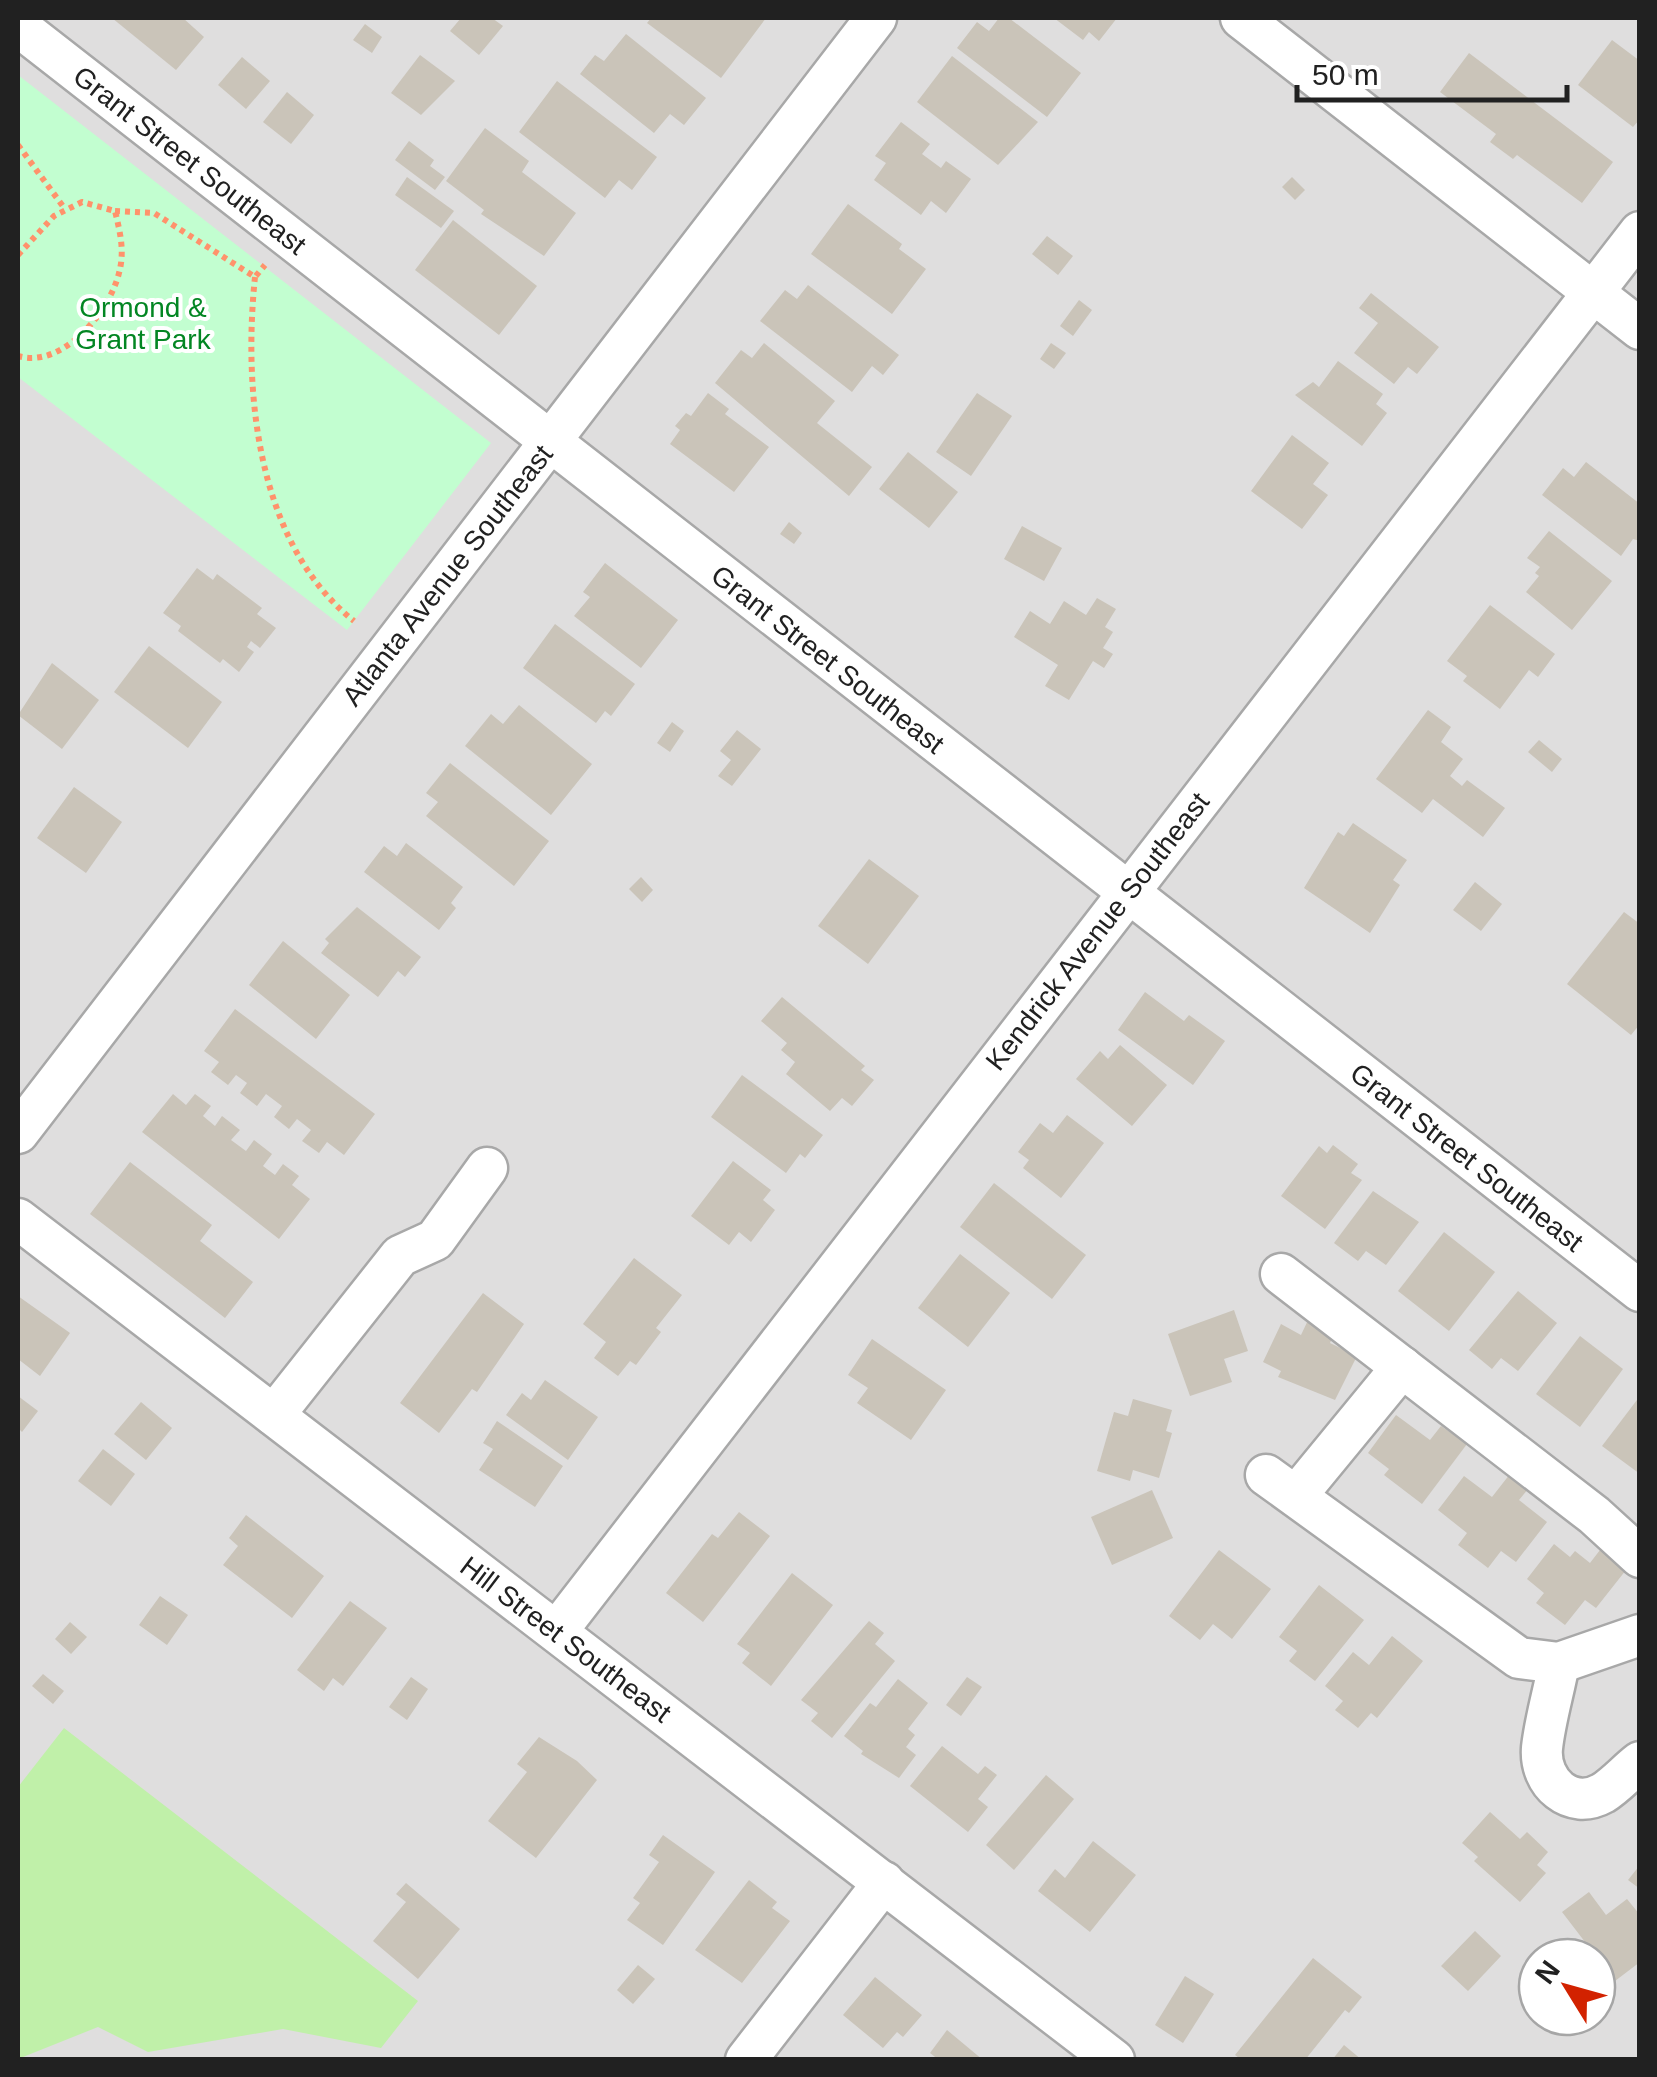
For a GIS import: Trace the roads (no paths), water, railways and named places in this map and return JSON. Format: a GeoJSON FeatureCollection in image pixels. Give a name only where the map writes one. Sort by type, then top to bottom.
{"type":"FeatureCollection","features":[{"type":"Feature","properties":{"kind":"street","name":"Atlanta Avenue Southeast"},"geometry":{"type":"LineString","coordinates":[[18,1133],[876,18]]}},
{"type":"Feature","properties":{"kind":"street"},"geometry":{"type":"LineString","coordinates":[[1241,18],[1640,329]]}},
{"type":"Feature","properties":{"kind":"street","name":"Grant Street Southeast"},"geometry":{"type":"LineString","coordinates":[[18,26],[1640,1292]]}},
{"type":"Feature","properties":{"kind":"street","name":"Kendrick Avenue Southeast"},"geometry":{"type":"LineString","coordinates":[[557,1632],[1640,232]]}},
{"type":"Feature","properties":{"kind":"street"},"geometry":{"type":"LineString","coordinates":[[274,1415],[400,1256],[435,1240],[488,1168]]}},
{"type":"Feature","properties":{"kind":"street","name":"Hill Street Southeast"},"geometry":{"type":"LineString","coordinates":[[18,1219],[1114,2060]]}},
{"type":"Feature","properties":{"kind":"street"},"geometry":{"type":"LineString","coordinates":[[1282,1274],[1594,1515],[1640,1557]]}},
{"type":"Feature","properties":{"kind":"street"},"geometry":{"type":"LineString","coordinates":[[1402,1367],[1281,1485],[1519,1658],[1558,1662],[1640,1635]]}},
{"type":"Feature","properties":{"kind":"street"},"geometry":{"type":"LineString","coordinates":[[1558,1662],[1542,1752],[1551,1784],[1564,1796],[1580,1800],[1602,1793],[1640,1762]]}},
{"type":"Feature","properties":{"kind":"street"},"geometry":{"type":"LineString","coordinates":[[746,2060],[884,1882]]}},
{"type":"Feature","properties":{"kind":"park label","name":"Ormond & Grant Park"},"geometry":{"type":"Point","coordinates":[143,323]}}]}
